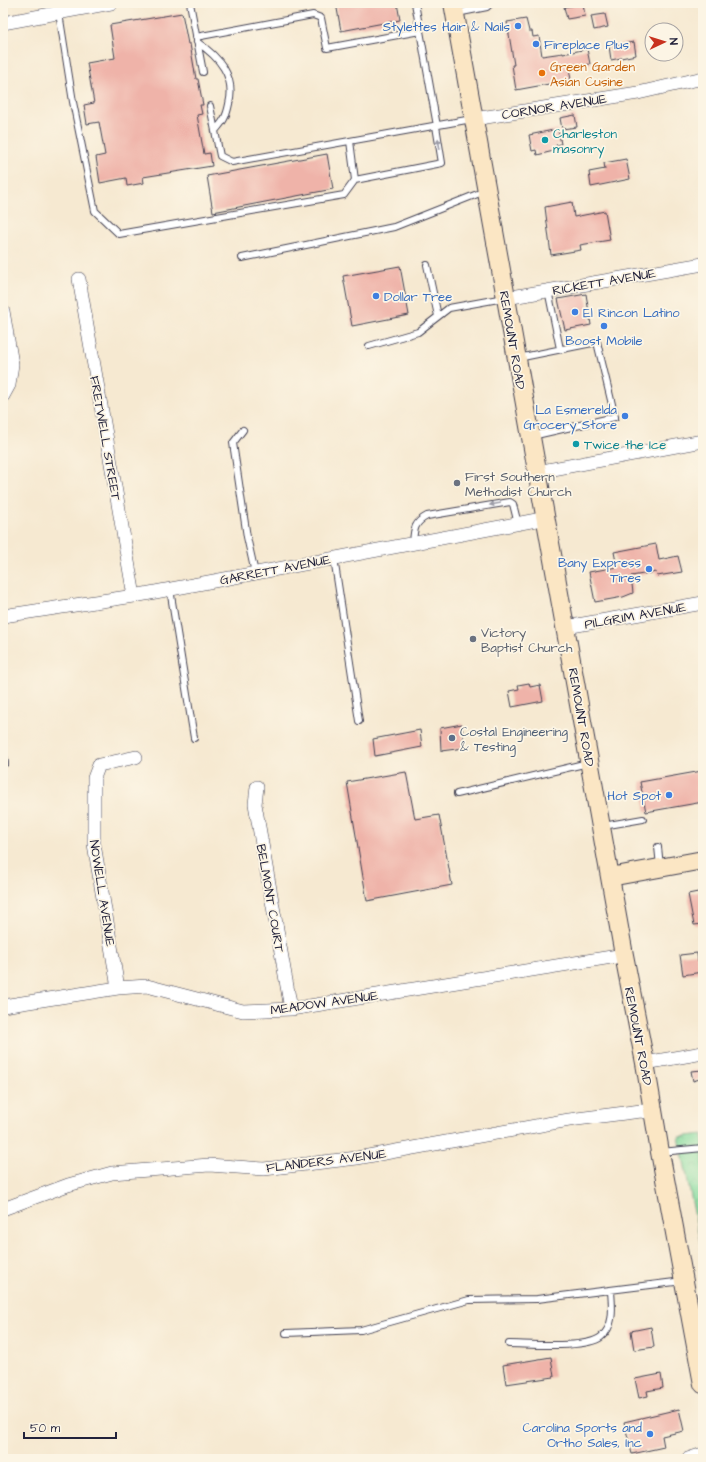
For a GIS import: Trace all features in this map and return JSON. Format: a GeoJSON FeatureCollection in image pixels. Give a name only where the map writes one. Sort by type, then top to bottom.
{"type":"FeatureCollection","features":[{"type":"Feature","properties":{"kind":"main road","name":"REMOUNT ROAD"},"geometry":{"type":"LineString","coordinates":[[454,8],[516,358],[547,518],[624,955],[703,1384]]}},
{"type":"Feature","properties":{"kind":"main road"},"geometry":{"type":"LineString","coordinates":[[610,877],[703,860]]}},
{"type":"Feature","properties":{"kind":"street"},"geometry":{"type":"LineString","coordinates":[[3,23],[111,3]]}},
{"type":"Feature","properties":{"kind":"street","name":"CORNOR AVENUE"},"geometry":{"type":"LineString","coordinates":[[474,119],[638,93],[703,78]]}},
{"type":"Feature","properties":{"kind":"street","name":"RICKETT AVENUE"},"geometry":{"type":"LineString","coordinates":[[506,298],[703,264]]}},
{"type":"Feature","properties":{"kind":"street","name":"FRETWELL STREET"},"geometry":{"type":"LineString","coordinates":[[79,279],[134,596]]}},
{"type":"Feature","properties":{"kind":"street"},"geometry":{"type":"LineString","coordinates":[[3,311],[12,364],[9,385],[3,396]]}},
{"type":"Feature","properties":{"kind":"street"},"geometry":{"type":"LineString","coordinates":[[537,472],[703,441]]}},
{"type":"Feature","properties":{"kind":"street","name":"GARRETT AVENUE"},"geometry":{"type":"LineString","coordinates":[[3,616],[134,596],[547,518]]}},
{"type":"Feature","properties":{"kind":"street","name":"PILGRIM AVENUE"},"geometry":{"type":"LineString","coordinates":[[566,627],[703,603]]}},
{"type":"Feature","properties":{"kind":"street","name":"NOWELL AVENUE"},"geometry":{"type":"LineString","coordinates":[[118,988],[94,844],[94,778],[98,765],[136,756]]}},
{"type":"Feature","properties":{"kind":"street","name":"BELMONT COURT"},"geometry":{"type":"LineString","coordinates":[[257,787],[255,804],[290,1009]]}},
{"type":"Feature","properties":{"kind":"street","name":"MEADOW AVENUE"},"geometry":{"type":"LineString","coordinates":[[3,1006],[118,988],[147,986],[243,1011],[290,1009],[624,955]]}},
{"type":"Feature","properties":{"kind":"street"},"geometry":{"type":"LineString","coordinates":[[645,1063],[703,1053]]}},
{"type":"Feature","properties":{"kind":"street","name":"FLANDERS AVENUE"},"geometry":{"type":"LineString","coordinates":[[3,1209],[68,1185],[112,1173],[208,1165],[264,1169],[357,1158],[569,1120],[641,1111],[653,1113]]}},
{"type":"Feature","properties":{"kind":"street"},"geometry":{"type":"LineString","coordinates":[[688,1459],[703,1454]]}},
{"type":"Feature","properties":{"kind":"lane"},"geometry":{"type":"LineString","coordinates":[[190,3],[203,72]]}},
{"type":"Feature","properties":{"kind":"lane"},"geometry":{"type":"LineString","coordinates":[[59,13],[73,102],[95,211],[119,234],[344,195],[355,180],[442,163],[437,126],[415,3]]}},
{"type":"Feature","properties":{"kind":"lane"},"geometry":{"type":"LineString","coordinates":[[454,8],[487,7],[491,3]]}},
{"type":"Feature","properties":{"kind":"lane"},"geometry":{"type":"LineString","coordinates":[[197,40],[313,15],[321,18],[327,48],[420,31]]}},
{"type":"Feature","properties":{"kind":"lane"},"geometry":{"type":"LineString","coordinates":[[197,40],[212,52],[224,66],[230,82],[231,96],[226,117],[215,131]]}},
{"type":"Feature","properties":{"kind":"lane"},"geometry":{"type":"LineString","coordinates":[[210,106],[220,156],[232,162],[474,119]]}},
{"type":"Feature","properties":{"kind":"lane"},"geometry":{"type":"LineString","coordinates":[[350,141],[355,180]]}},
{"type":"Feature","properties":{"kind":"lane"},"geometry":{"type":"LineString","coordinates":[[242,258],[394,227],[486,190]]}},
{"type":"Feature","properties":{"kind":"lane"},"geometry":{"type":"LineString","coordinates":[[427,265],[438,316]]}},
{"type":"Feature","properties":{"kind":"lane"},"geometry":{"type":"LineString","coordinates":[[548,290],[560,349]]}},
{"type":"Feature","properties":{"kind":"lane"},"geometry":{"type":"LineString","coordinates":[[369,346],[418,332],[449,308],[506,298]]}},
{"type":"Feature","properties":{"kind":"lane"},"geometry":{"type":"LineString","coordinates":[[516,358],[597,342],[615,417],[531,436]]}},
{"type":"Feature","properties":{"kind":"lane"},"geometry":{"type":"LineString","coordinates":[[243,430],[233,443],[255,573]]}},
{"type":"Feature","properties":{"kind":"lane"},"geometry":{"type":"LineString","coordinates":[[413,543],[414,531],[417,524],[420,520],[427,516],[510,502],[513,504],[518,524]]}},
{"type":"Feature","properties":{"kind":"lane"},"geometry":{"type":"LineString","coordinates":[[334,558],[359,722]]}},
{"type":"Feature","properties":{"kind":"lane"},"geometry":{"type":"LineString","coordinates":[[170,589],[194,738]]}},
{"type":"Feature","properties":{"kind":"lane"},"geometry":{"type":"LineString","coordinates":[[3,749],[5,763]]}},
{"type":"Feature","properties":{"kind":"lane"},"geometry":{"type":"LineString","coordinates":[[457,794],[590,763]]}},
{"type":"Feature","properties":{"kind":"lane"},"geometry":{"type":"LineString","coordinates":[[601,827],[643,819]]}},
{"type":"Feature","properties":{"kind":"lane"},"geometry":{"type":"LineString","coordinates":[[658,847],[660,868]]}},
{"type":"Feature","properties":{"kind":"lane"},"geometry":{"type":"LineString","coordinates":[[660,1152],[703,1148]]}},
{"type":"Feature","properties":{"kind":"lane"},"geometry":{"type":"LineString","coordinates":[[286,1333],[361,1330],[469,1300],[537,1299],[684,1280]]}},
{"type":"Feature","properties":{"kind":"lane"},"geometry":{"type":"LineString","coordinates":[[509,1344],[561,1345],[592,1341],[601,1337],[608,1328],[613,1313],[611,1290]]}},
{"type":"Feature","properties":{"kind":"green space"},"geometry":{"type":"Polygon","coordinates":[[[703,1134],[703,1257],[679,1137],[703,1134]]]}},
{"type":"Feature","properties":{"kind":"building"},"geometry":{"type":"Polygon","coordinates":[[[336,3],[397,3],[400,20],[341,31],[336,3]]]}},
{"type":"Feature","properties":{"kind":"building"},"geometry":{"type":"Polygon","coordinates":[[[583,4],[585,16],[567,19],[564,7],[583,4]]]}},
{"type":"Feature","properties":{"kind":"building"},"geometry":{"type":"Polygon","coordinates":[[[182,13],[203,105],[200,105],[202,114],[197,115],[204,154],[210,153],[212,166],[143,177],[144,183],[127,186],[126,178],[100,183],[96,157],[105,155],[99,122],[87,124],[84,105],[94,103],[87,63],[115,58],[110,25],[182,13]]]}},
{"type":"Feature","properties":{"kind":"building"},"geometry":{"type":"Polygon","coordinates":[[[605,14],[608,27],[594,30],[591,16],[605,14]]]}},
{"type":"Feature","properties":{"kind":"building"},"geometry":{"type":"Polygon","coordinates":[[[526,19],[529,31],[532,31],[533,37],[539,36],[542,56],[563,54],[587,49],[590,64],[569,68],[571,80],[516,90],[512,65],[514,65],[507,22],[526,19]]]}},
{"type":"Feature","properties":{"kind":"building"},"geometry":{"type":"Polygon","coordinates":[[[634,42],[636,55],[611,60],[609,46],[634,42]]]}},
{"type":"Feature","properties":{"kind":"building"},"geometry":{"type":"Polygon","coordinates":[[[575,115],[577,127],[562,129],[560,118],[575,115]]]}},
{"type":"Feature","properties":{"kind":"building","name":"Charleston masonry"},"geometry":{"type":"Polygon","coordinates":[[[558,129],[561,144],[556,145],[558,150],[537,155],[536,150],[532,151],[529,135],[558,129]]]}},
{"type":"Feature","properties":{"kind":"building"},"geometry":{"type":"Polygon","coordinates":[[[327,154],[333,189],[213,212],[207,176],[327,154]]]}},
{"type":"Feature","properties":{"kind":"building"},"geometry":{"type":"Polygon","coordinates":[[[626,159],[630,179],[591,187],[589,172],[605,169],[604,163],[626,159]]]}},
{"type":"Feature","properties":{"kind":"building"},"geometry":{"type":"Polygon","coordinates":[[[572,202],[574,217],[605,211],[610,240],[580,245],[581,250],[551,255],[545,207],[572,202]]]}},
{"type":"Feature","properties":{"kind":"building","name":"Dollar Tree"},"geometry":{"type":"Polygon","coordinates":[[[400,266],[409,315],[352,326],[343,276],[400,266]]]}},
{"type":"Feature","properties":{"kind":"building","name":"El Rincon Latino"},"geometry":{"type":"Polygon","coordinates":[[[586,294],[591,325],[565,330],[558,299],[586,294]]]}},
{"type":"Feature","properties":{"kind":"building","name":"Bany Express Tires"},"geometry":{"type":"Polygon","coordinates":[[[656,544],[659,560],[678,556],[682,572],[657,576],[656,572],[631,576],[633,593],[623,597],[595,602],[589,572],[617,567],[614,552],[656,544]]]}},
{"type":"Feature","properties":{"kind":"building"},"geometry":{"type":"Polygon","coordinates":[[[529,683],[530,687],[540,685],[543,701],[512,707],[509,691],[519,689],[518,685],[529,683]]]}},
{"type":"Feature","properties":{"kind":"building","name":"Costal Engineering & Testing"},"geometry":{"type":"Polygon","coordinates":[[[462,724],[464,748],[441,751],[440,728],[462,724]]]}},
{"type":"Feature","properties":{"kind":"building"},"geometry":{"type":"Polygon","coordinates":[[[420,730],[422,747],[375,756],[373,739],[420,730]]]}},
{"type":"Feature","properties":{"kind":"building"},"geometry":{"type":"Polygon","coordinates":[[[702,771],[703,802],[646,812],[640,782],[702,771]]]}},
{"type":"Feature","properties":{"kind":"building"},"geometry":{"type":"Polygon","coordinates":[[[406,772],[415,819],[439,815],[452,885],[367,901],[347,782],[406,772]]]}},
{"type":"Feature","properties":{"kind":"building"},"geometry":{"type":"Polygon","coordinates":[[[703,891],[703,924],[694,925],[688,894],[703,891]]]}},
{"type":"Feature","properties":{"kind":"building"},"geometry":{"type":"Polygon","coordinates":[[[697,953],[698,962],[701,962],[702,972],[683,975],[680,955],[697,953]]]}},
{"type":"Feature","properties":{"kind":"building"},"geometry":{"type":"Polygon","coordinates":[[[703,1070],[703,1078],[693,1081],[691,1071],[703,1070]]]}},
{"type":"Feature","properties":{"kind":"building"},"geometry":{"type":"Polygon","coordinates":[[[651,1327],[654,1347],[634,1350],[631,1331],[651,1327]]]}},
{"type":"Feature","properties":{"kind":"building"},"geometry":{"type":"Polygon","coordinates":[[[551,1357],[554,1377],[506,1384],[503,1365],[551,1357]]]}},
{"type":"Feature","properties":{"kind":"building"},"geometry":{"type":"Polygon","coordinates":[[[661,1374],[663,1388],[647,1391],[648,1396],[639,1398],[635,1379],[661,1374]]]}},
{"type":"Feature","properties":{"kind":"building","name":"Carolina Sports and Ortho Sales, Inc"},"geometry":{"type":"Polygon","coordinates":[[[679,1409],[684,1431],[662,1436],[664,1447],[632,1454],[624,1422],[679,1409]]]}},
{"type":"Feature","properties":{"kind":"place","name":"Stylettes Hair & Nails"},"geometry":{"type":"Point","coordinates":[518,26]}},
{"type":"Feature","properties":{"kind":"place","name":"Fireplace Plus"},"geometry":{"type":"Point","coordinates":[536,44]}},
{"type":"Feature","properties":{"kind":"place","name":"Green Garden Asian Cusine"},"geometry":{"type":"Point","coordinates":[542,73]}},
{"type":"Feature","properties":{"kind":"place","name":"Charleston masonry"},"geometry":{"type":"Point","coordinates":[545,140]}},
{"type":"Feature","properties":{"kind":"place","name":"Dollar Tree"},"geometry":{"type":"Point","coordinates":[376,296]}},
{"type":"Feature","properties":{"kind":"place","name":"El Rincon Latino"},"geometry":{"type":"Point","coordinates":[575,312]}},
{"type":"Feature","properties":{"kind":"place","name":"Boost Mobile"},"geometry":{"type":"Point","coordinates":[604,326]}},
{"type":"Feature","properties":{"kind":"place","name":"La Esmerelda Grocery Store"},"geometry":{"type":"Point","coordinates":[625,416]}},
{"type":"Feature","properties":{"kind":"place","name":"Twice the Ice"},"geometry":{"type":"Point","coordinates":[576,444]}},
{"type":"Feature","properties":{"kind":"place","name":"First Southern Methodist Church"},"geometry":{"type":"Point","coordinates":[457,483]}},
{"type":"Feature","properties":{"kind":"place","name":"Bany Express Tires"},"geometry":{"type":"Point","coordinates":[649,569]}},
{"type":"Feature","properties":{"kind":"place","name":"Victory Baptist Church"},"geometry":{"type":"Point","coordinates":[473,639]}},
{"type":"Feature","properties":{"kind":"place","name":"Costal Engineering & Testing"},"geometry":{"type":"Point","coordinates":[452,738]}},
{"type":"Feature","properties":{"kind":"place","name":"Hot Spot"},"geometry":{"type":"Point","coordinates":[669,795]}},
{"type":"Feature","properties":{"kind":"place","name":"Carolina Sports and Ortho Sales, Inc"},"geometry":{"type":"Point","coordinates":[650,1434]}}]}
